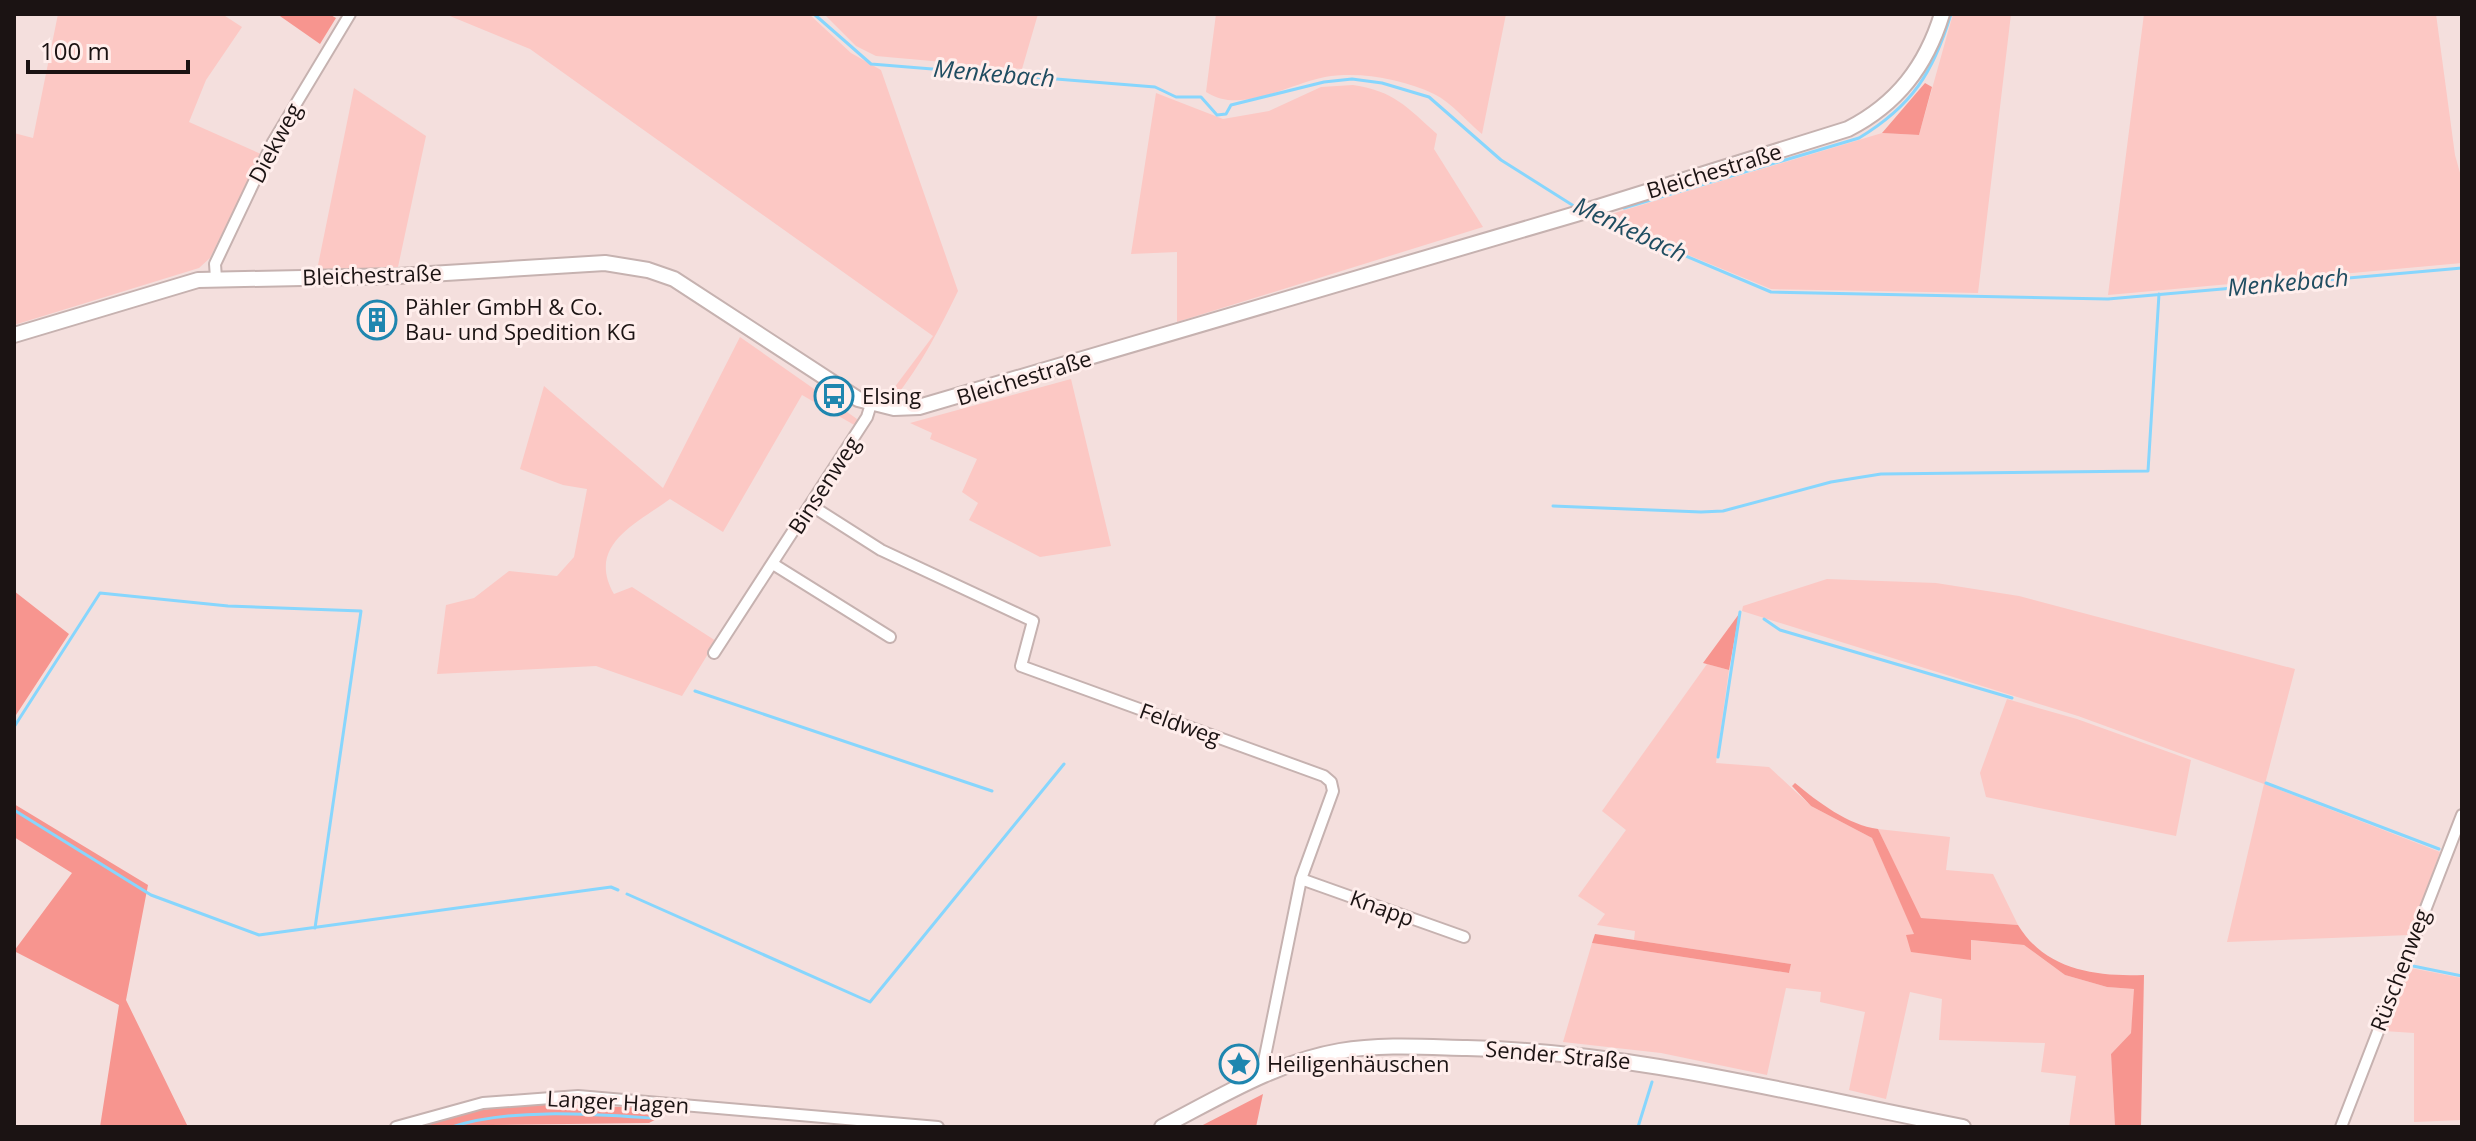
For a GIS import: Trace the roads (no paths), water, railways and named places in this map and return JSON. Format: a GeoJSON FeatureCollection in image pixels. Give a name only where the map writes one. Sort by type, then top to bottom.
{"type":"FeatureCollection","features":[{"type":"Feature","properties":{"kind":"street","name":"Diekweg"},"geometry":{"type":"LineString","coordinates":[[216,278],[215,264],[273,142],[350,14]]}},
{"type":"Feature","properties":{"kind":"street","name":"Bleichestraße"},"geometry":{"type":"LineString","coordinates":[[14,335],[174,285],[216,278],[398,276],[605,263],[636,267],[674,279],[838,388],[871,404],[894,408],[942,403],[1576,214],[1848,129],[1870,118],[1904,88],[1915,73],[1942,14]]}},
{"type":"Feature","properties":{"kind":"street","name":"Binsenweg"},"geometry":{"type":"LineString","coordinates":[[714,653],[812,506],[867,417],[871,404]]}},
{"type":"Feature","properties":{"kind":"street","name":"Feldweg"},"geometry":{"type":"LineString","coordinates":[[812,506],[881,550],[1033,621],[1021,666],[1324,776],[1331,782],[1333,791],[1301,879],[1261,1076]]}},
{"type":"Feature","properties":{"kind":"street"},"geometry":{"type":"LineString","coordinates":[[773,564],[890,637]]}},
{"type":"Feature","properties":{"kind":"street","name":"Rüschenweg"},"geometry":{"type":"LineString","coordinates":[[2341,1127],[2462,815]]}},
{"type":"Feature","properties":{"kind":"street","name":"Knapp"},"geometry":{"type":"LineString","coordinates":[[1301,879],[1464,937]]}},
{"type":"Feature","properties":{"kind":"street","name":"Sender Straße"},"geometry":{"type":"LineString","coordinates":[[1162,1127],[1261,1076],[1339,1051],[1396,1047],[1521,1049],[1589,1054],[1714,1073],[1963,1127]]}},
{"type":"Feature","properties":{"kind":"street","name":"Langer Hagen"},"geometry":{"type":"LineString","coordinates":[[396,1127],[483,1103],[578,1096],[938,1127]]}},
{"type":"Feature","properties":{"kind":"waterway","name":"Menkebach"},"geometry":{"type":"LineString","coordinates":[[814,14],[871,64],[1155,87],[1176,97],[1201,97],[1217,115],[1226,114],[1231,105],[1324,82],[1352,79],[1382,83],[1429,97],[1501,160],[1577,208]]}},
{"type":"Feature","properties":{"kind":"waterway"},"geometry":{"type":"LineString","coordinates":[[1624,208],[1859,138],[1893,113],[1918,86],[1936,54],[1951,14]]}},
{"type":"Feature","properties":{"kind":"waterway","name":"Menkebach"},"geometry":{"type":"LineString","coordinates":[[1591,216],[1771,292],[2108,299],[2462,268]]}},
{"type":"Feature","properties":{"kind":"waterway"},"geometry":{"type":"LineString","coordinates":[[1553,506],[1723,511],[1831,482],[1881,474],[2148,471],[2159,294]]}},
{"type":"Feature","properties":{"kind":"waterway"},"geometry":{"type":"LineString","coordinates":[[14,727],[100,593],[228,606],[361,611],[315,928]]}},
{"type":"Feature","properties":{"kind":"waterway"},"geometry":{"type":"LineString","coordinates":[[1718,757],[1740,612]]}},
{"type":"Feature","properties":{"kind":"waterway"},"geometry":{"type":"LineString","coordinates":[[1764,619],[1780,630],[2012,698]]}},
{"type":"Feature","properties":{"kind":"waterway"},"geometry":{"type":"LineString","coordinates":[[695,691],[992,791]]}},
{"type":"Feature","properties":{"kind":"waterway"},"geometry":{"type":"LineString","coordinates":[[627,894],[870,1002],[1064,764]]}},
{"type":"Feature","properties":{"kind":"waterway"},"geometry":{"type":"LineString","coordinates":[[2266,783],[2439,849]]}},
{"type":"Feature","properties":{"kind":"waterway"},"geometry":{"type":"LineString","coordinates":[[14,810],[151,895],[259,935],[611,887],[618,890]]}},
{"type":"Feature","properties":{"kind":"waterway"},"geometry":{"type":"LineString","coordinates":[[2408,965],[2462,976]]}},
{"type":"Feature","properties":{"kind":"waterway"},"geometry":{"type":"LineString","coordinates":[[1638,1127],[1652,1082]]}},
{"type":"Feature","properties":{"kind":"waterway"},"geometry":{"type":"LineString","coordinates":[[452,1127],[524,1115],[651,1118]]}},
{"type":"Feature","properties":{"kind":"place","name":"Pähler GmbH & Co. Bau- und Spedition KG"},"geometry":{"type":"Point","coordinates":[377,320]}},
{"type":"Feature","properties":{"kind":"place","name":"Elsing"},"geometry":{"type":"Point","coordinates":[834,396]}},
{"type":"Feature","properties":{"kind":"place","name":"Heiligenhäuschen"},"geometry":{"type":"Point","coordinates":[1239,1064]}}]}
